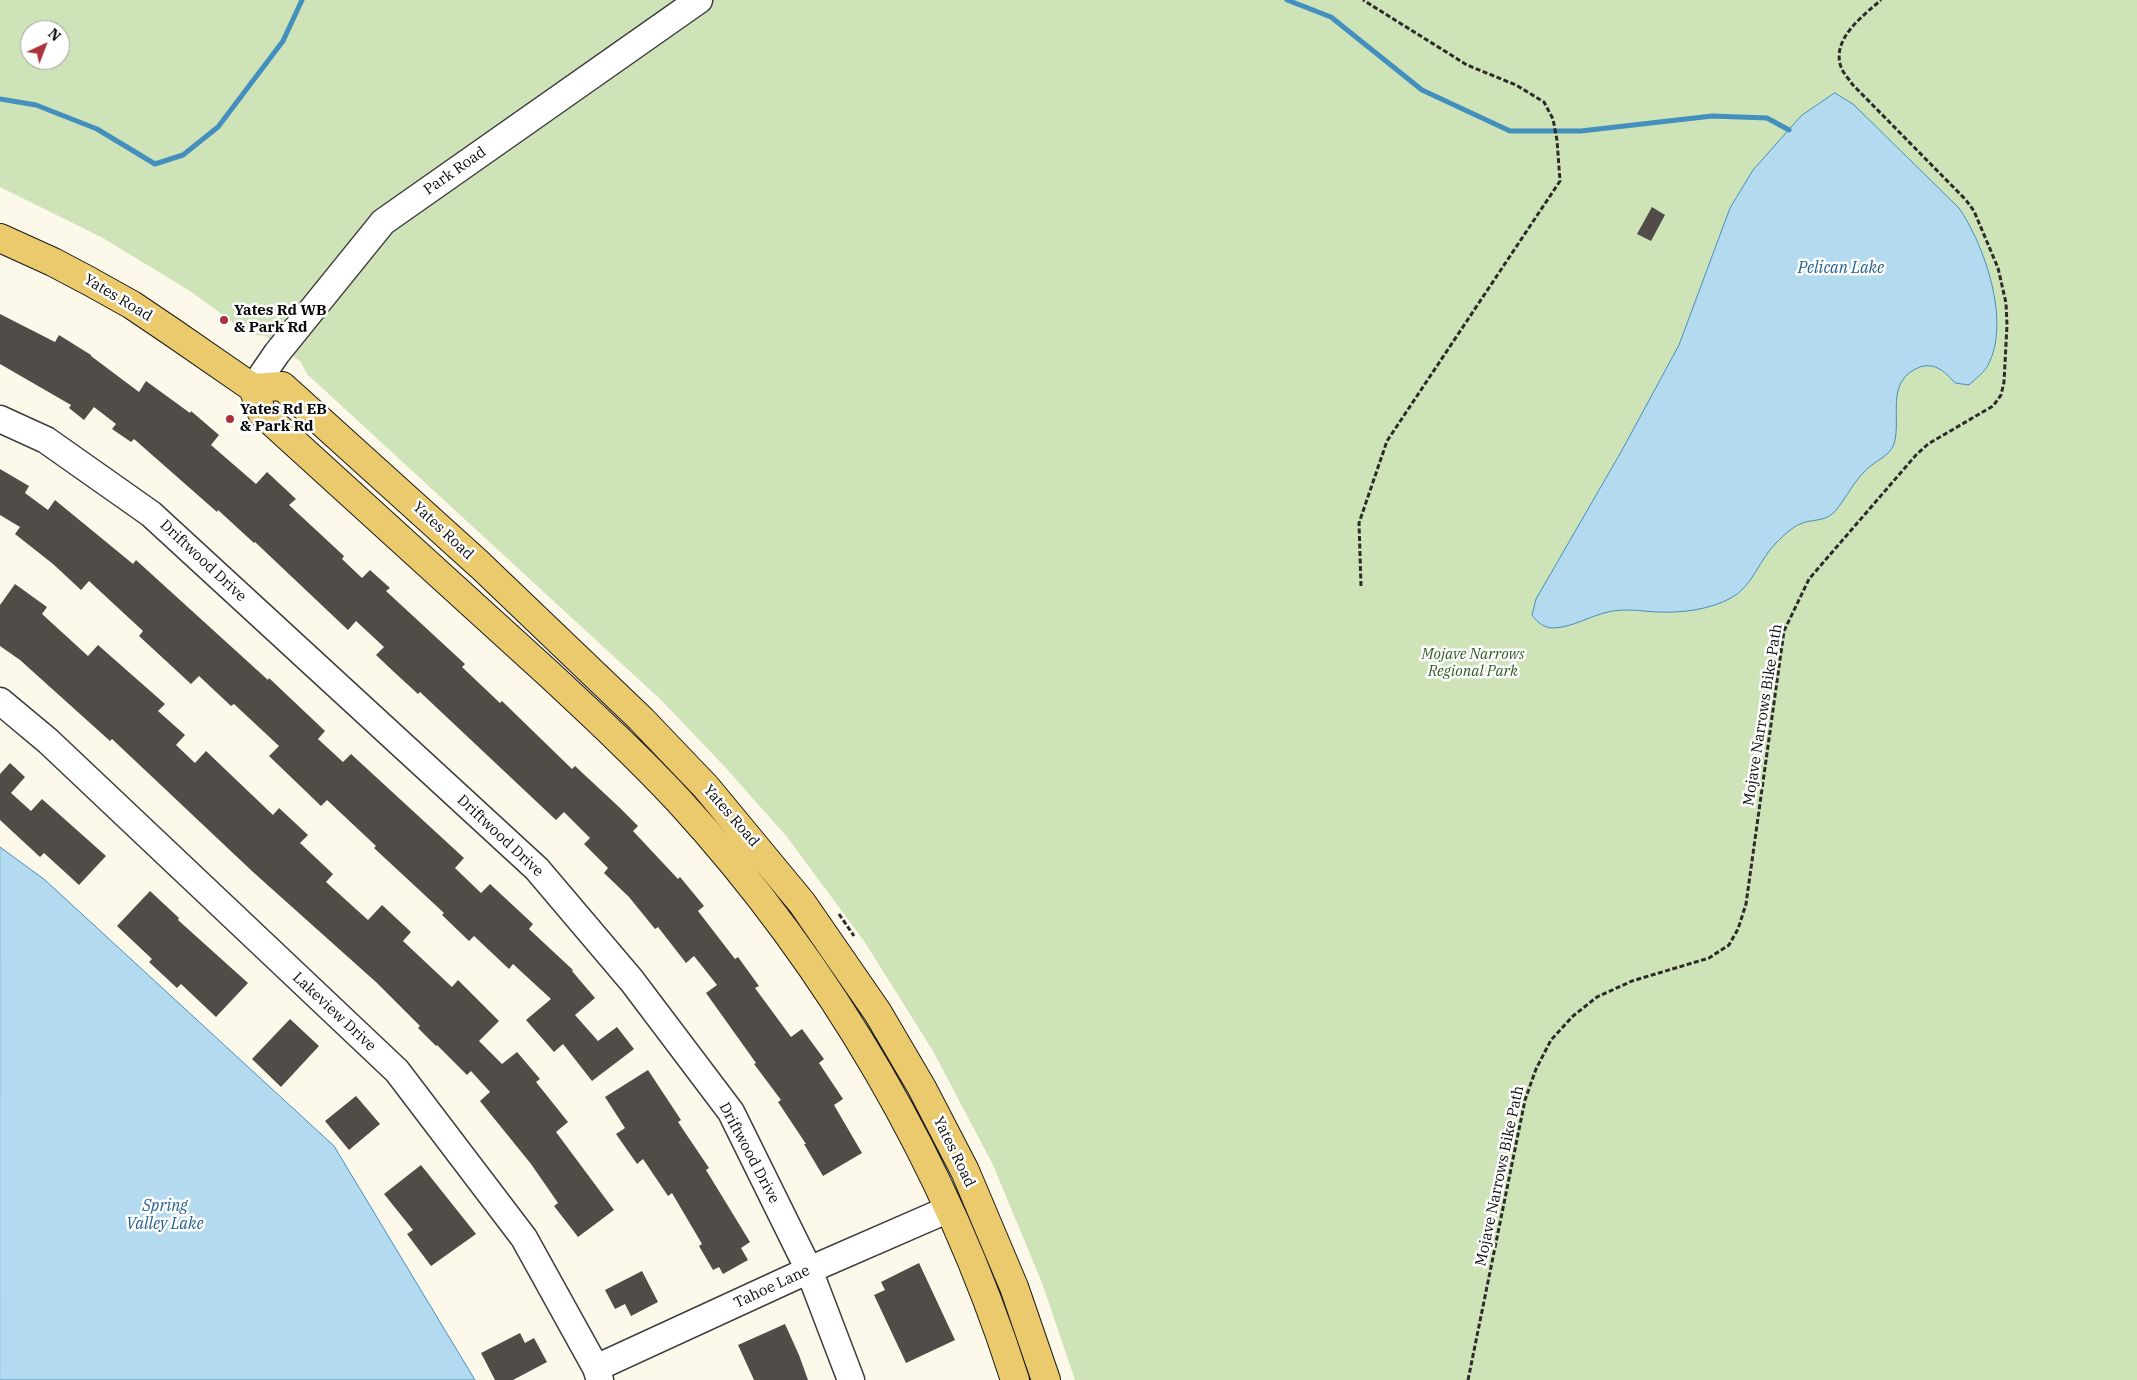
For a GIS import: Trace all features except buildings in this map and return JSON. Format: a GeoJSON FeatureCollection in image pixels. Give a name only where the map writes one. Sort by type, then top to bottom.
{"type":"FeatureCollection","features":[{"type":"Feature","properties":{"kind":"main road","name":"Yates Road"},"geometry":{"type":"LineString","coordinates":[[0,238],[53,262],[132,305],[253,388],[262,413],[598,719],[662,783],[712,839],[776,917],[852,1028],[897,1105],[949,1209],[997,1324],[1015,1380]]}},
{"type":"Feature","properties":{"kind":"main road","name":"Yates Road"},"geometry":{"type":"LineString","coordinates":[[253,388],[282,386],[389,481],[641,719],[706,787],[771,863],[842,957],[878,1013],[922,1088],[965,1171],[992,1233],[1014,1287],[1046,1380]]}},
{"type":"Feature","properties":{"kind":"street","name":"Park Road"},"geometry":{"type":"LineString","coordinates":[[253,388],[277,353],[383,222],[699,0]]}},
{"type":"Feature","properties":{"kind":"street","name":"Driftwood Drive"},"geometry":{"type":"LineString","coordinates":[[0,419],[46,440],[151,514],[537,869],[632,981],[731,1112],[809,1270],[851,1380]]}},
{"type":"Feature","properties":{"kind":"street","name":"Lakeview Drive"},"geometry":{"type":"LineString","coordinates":[[0,701],[48,741],[397,1071],[524,1238],[598,1374]]}},
{"type":"Feature","properties":{"kind":"street","name":"Tahoe Lane"},"geometry":{"type":"LineString","coordinates":[[598,1374],[809,1270],[949,1209]]}},
{"type":"Feature","properties":{"kind":"path"},"geometry":{"type":"LineString","coordinates":[[1361,586],[1359,523],[1387,440],[1560,181],[1557,140],[1552,119],[1544,102],[1516,85],[1467,65],[1363,0]]}},
{"type":"Feature","properties":{"kind":"path","name":"Mojave Narrows Bike Path"},"geometry":{"type":"LineString","coordinates":[[1468,1380],[1525,1100],[1536,1069],[1550,1040],[1573,1016],[1597,998],[1632,981],[1709,958],[1729,945],[1738,929],[1746,904],[1784,631],[1793,609],[1809,579],[1916,455],[1928,444],[1993,406],[2001,395],[2004,382],[2007,325],[2006,303],[1998,268],[1974,211],[1966,200],[1852,84],[1841,67],[1840,51],[1842,43],[1851,28],[1881,0]]}},
{"type":"Feature","properties":{"kind":"green space","name":"Mojave Narrows Regional Park"},"geometry":{"type":"Polygon","coordinates":[[[0,0],[2137,0],[2137,1380],[1075,1380],[1042,1283],[993,1165],[933,1051],[864,941],[787,837],[725,767],[661,700],[307,374],[301,362],[266,336],[249,334],[190,291],[103,238],[0,187],[0,0]]]}},
{"type":"Feature","properties":{"kind":"water","name":"Pelican Lake"},"geometry":{"type":"Polygon","coordinates":[[[1835,93],[1853,104],[1959,208],[1969,224],[1986,263],[1996,306],[1997,328],[1994,347],[1988,365],[1969,385],[1955,383],[1940,369],[1931,366],[1920,367],[1909,373],[1902,381],[1898,390],[1896,434],[1894,444],[1889,452],[1863,473],[1833,513],[1824,518],[1800,524],[1784,535],[1770,550],[1745,587],[1731,598],[1695,610],[1657,612],[1620,610],[1601,614],[1575,624],[1554,628],[1547,627],[1532,615],[1536,599],[1621,452],[1679,345],[1730,208],[1753,170],[1801,116],[1835,93]]]}},
{"type":"Feature","properties":{"kind":"water","name":"Spring Valley Lake"},"geometry":{"type":"Polygon","coordinates":[[[0,847],[45,880],[334,1146],[475,1380],[0,1380],[0,847]]]}},
{"type":"Feature","properties":{"kind":"waterway"},"geometry":{"type":"LineString","coordinates":[[0,99],[36,105],[97,129],[155,164],[183,155],[218,127],[283,41],[302,0]]}},
{"type":"Feature","properties":{"kind":"waterway"},"geometry":{"type":"LineString","coordinates":[[1287,0],[1331,17],[1422,90],[1510,131],[1581,131],[1712,116],[1767,118],[1789,130]]}},
{"type":"Feature","properties":{"kind":"place","name":"Yates Rd WB & Park Rd"},"geometry":{"type":"Point","coordinates":[224,320]}},
{"type":"Feature","properties":{"kind":"place","name":"Yates Rd EB & Park Rd"},"geometry":{"type":"Point","coordinates":[230,419]}}]}
